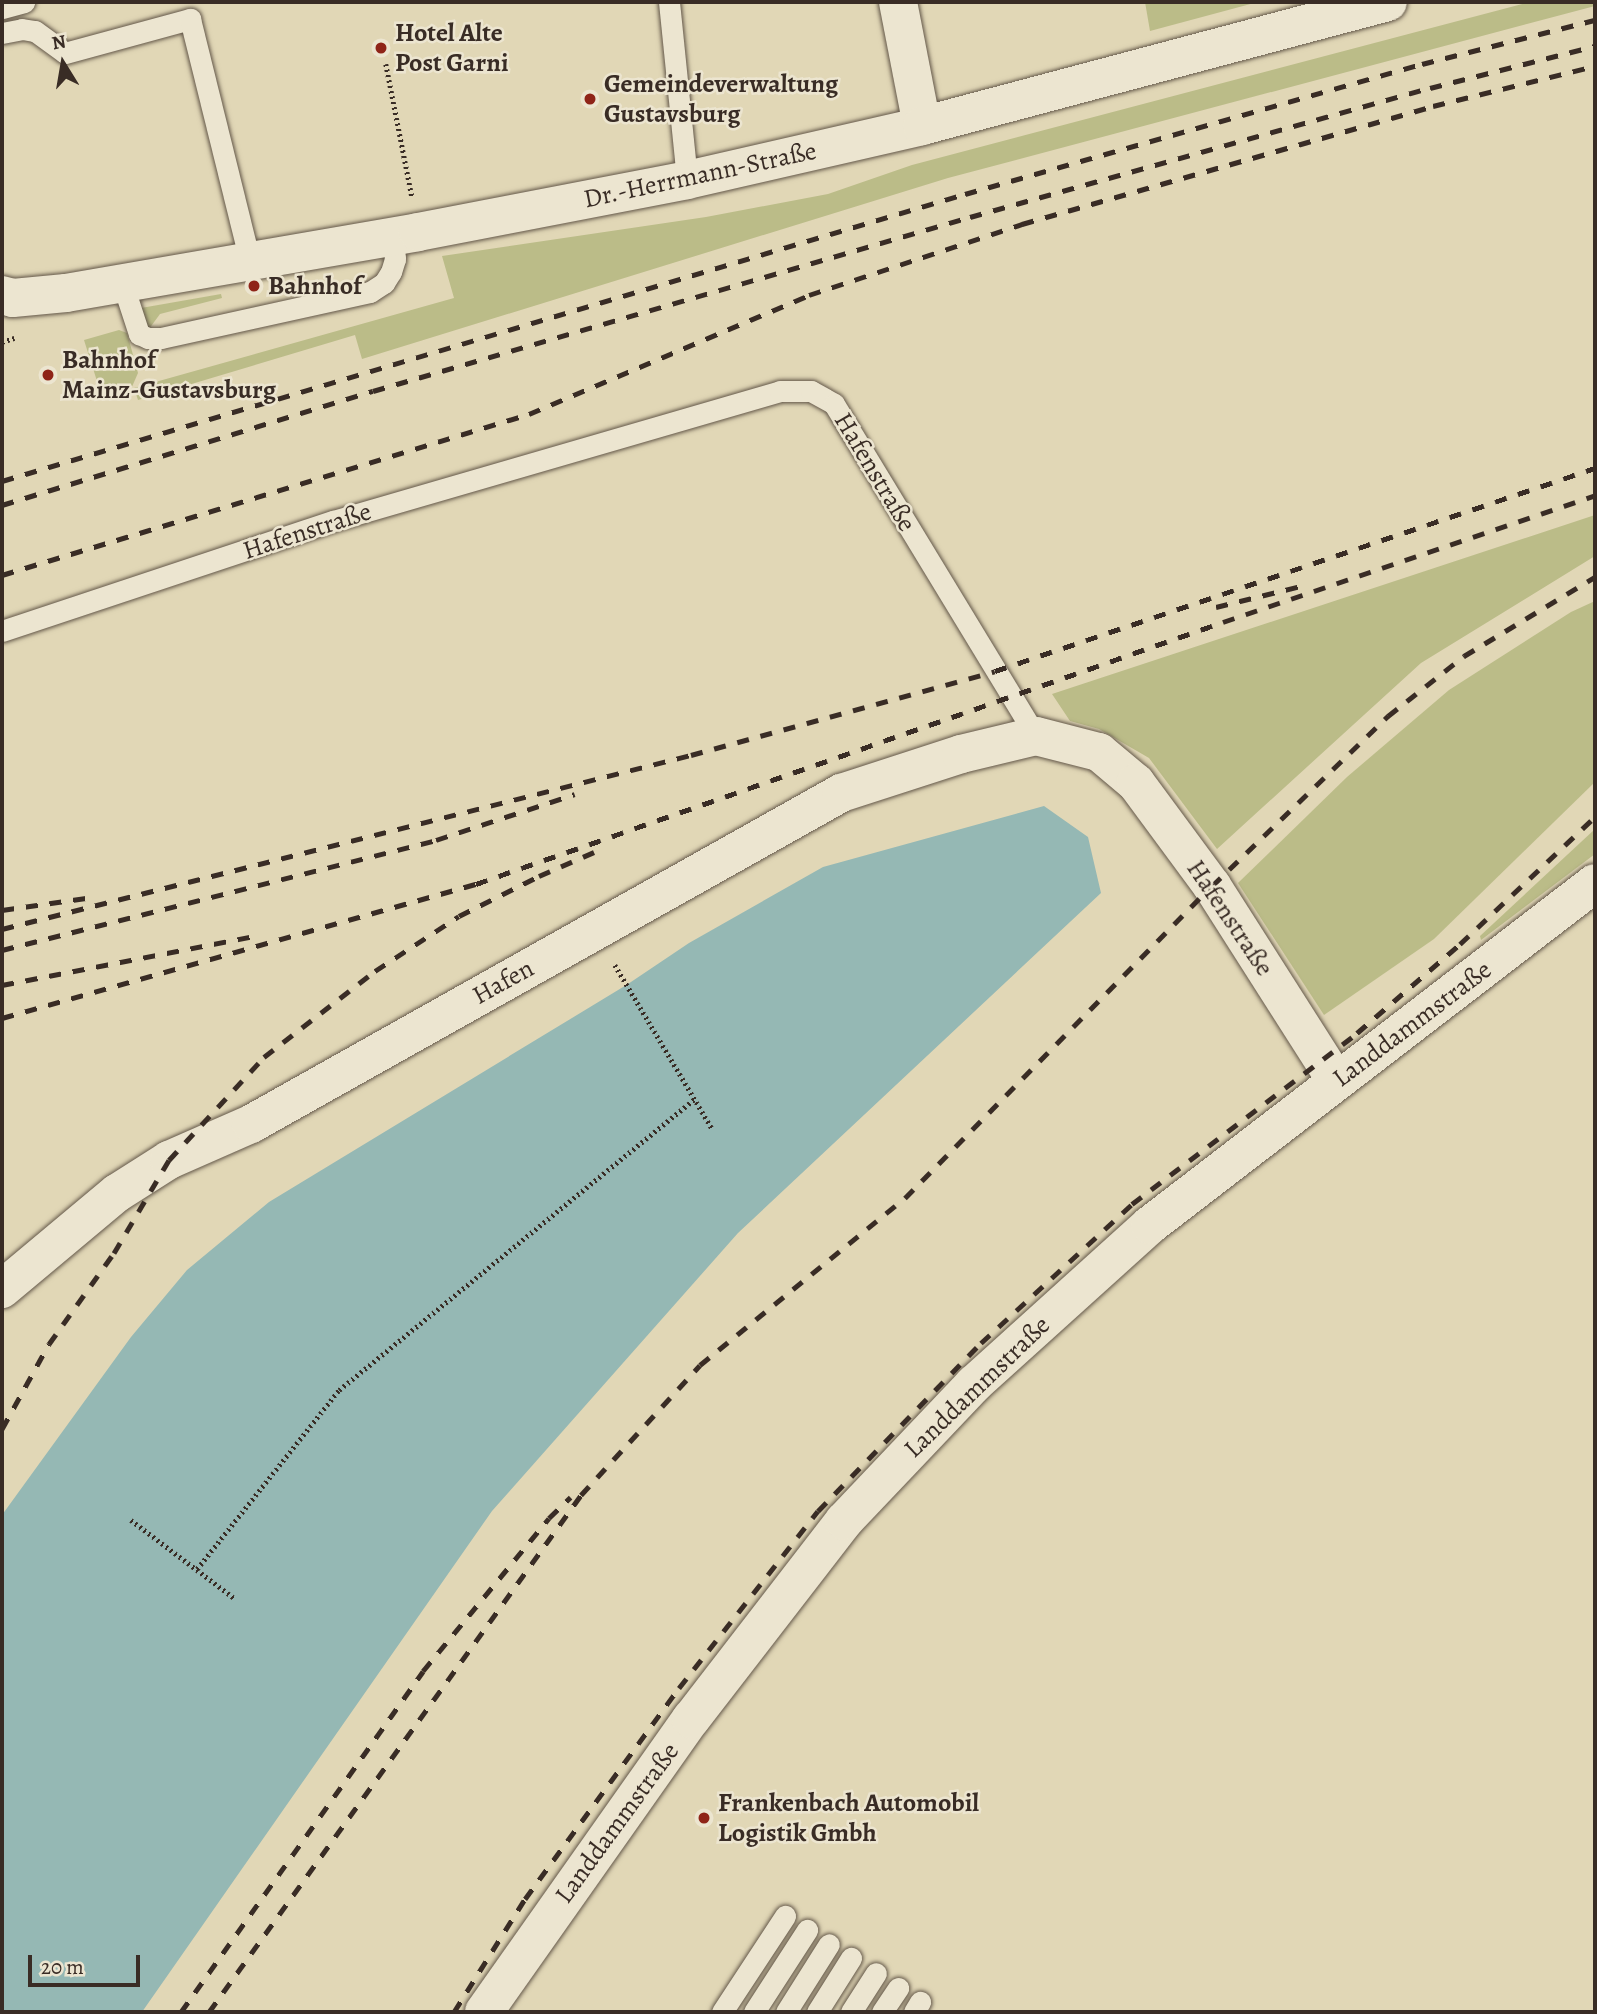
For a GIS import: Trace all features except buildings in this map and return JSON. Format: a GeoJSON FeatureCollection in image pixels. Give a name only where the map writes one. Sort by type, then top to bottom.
{"type":"FeatureCollection","features":[{"type":"Feature","properties":{"kind":"street"},"geometry":{"type":"LineString","coordinates":[[898,2],[922,126]]}},
{"type":"Feature","properties":{"kind":"street","name":"Dr.-Herrmann-Straße"},"geometry":{"type":"LineString","coordinates":[[2,295],[31,297],[250,261],[687,180],[922,126],[1388,2]]}},
{"type":"Feature","properties":{"kind":"street","name":"Hafen"},"geometry":{"type":"LineString","coordinates":[[2,1289],[117,1193],[169,1160],[251,1124],[841,793],[961,754],[1036,736]]}},
{"type":"Feature","properties":{"kind":"street","name":"Hafenstraße"},"geometry":{"type":"LineString","coordinates":[[1036,736],[1099,752],[1136,783],[1212,886],[1336,1081]]}},
{"type":"Feature","properties":{"kind":"street","name":"Landdammstraße"},"geometry":{"type":"LineString","coordinates":[[484,2012],[691,1719],[844,1521],[974,1384],[1150,1225],[1595,883]]}},
{"type":"Feature","properties":{"kind":"lane"},"geometry":{"type":"LineString","coordinates":[[2,8],[24,2]]}},
{"type":"Feature","properties":{"kind":"lane"},"geometry":{"type":"LineString","coordinates":[[669,2],[687,180]]}},
{"type":"Feature","properties":{"kind":"lane"},"geometry":{"type":"LineString","coordinates":[[2,33],[22,29],[35,31],[65,53],[190,19],[250,261]]}},
{"type":"Feature","properties":{"kind":"lane"},"geometry":{"type":"LineString","coordinates":[[122,282],[139,334],[148,338],[161,338],[370,292],[384,283],[391,272],[405,234]]}},
{"type":"Feature","properties":{"kind":"lane","name":"Hafenstraße"},"geometry":{"type":"LineString","coordinates":[[2,631],[333,521],[780,391],[811,391],[834,404],[1036,736]]}},
{"type":"Feature","properties":{"kind":"lane"},"geometry":{"type":"LineString","coordinates":[[722,2012],[868,1971]]}},
{"type":"Feature","properties":{"kind":"lane"},"geometry":{"type":"LineString","coordinates":[[740,2012],[868,1971]]}},
{"type":"Feature","properties":{"kind":"lane"},"geometry":{"type":"LineString","coordinates":[[754,2012],[868,1971]]}},
{"type":"Feature","properties":{"kind":"lane"},"geometry":{"type":"LineString","coordinates":[[770,2012],[868,1971]]}},
{"type":"Feature","properties":{"kind":"lane"},"geometry":{"type":"LineString","coordinates":[[786,2012],[868,1971]]}},
{"type":"Feature","properties":{"kind":"lane"},"geometry":{"type":"LineString","coordinates":[[801,2012],[868,1971]]}},
{"type":"Feature","properties":{"kind":"lane"},"geometry":{"type":"LineString","coordinates":[[817,2012],[868,1971]]}},
{"type":"Feature","properties":{"kind":"lane"},"geometry":{"type":"LineString","coordinates":[[834,2012],[868,1971]]}},
{"type":"Feature","properties":{"kind":"lane"},"geometry":{"type":"LineString","coordinates":[[850,2012],[868,1971]]}},
{"type":"Feature","properties":{"kind":"lane"},"geometry":{"type":"LineString","coordinates":[[866,2012],[868,1971]]}},
{"type":"Feature","properties":{"kind":"lane"},"geometry":{"type":"LineString","coordinates":[[868,1971],[882,2012]]}},
{"type":"Feature","properties":{"kind":"path"},"geometry":{"type":"LineString","coordinates":[[386,64],[405,234]]}},
{"type":"Feature","properties":{"kind":"path"},"geometry":{"type":"LineString","coordinates":[[593,932],[713,1130]]}},
{"type":"Feature","properties":{"kind":"path"},"geometry":{"type":"LineString","coordinates":[[197,1569],[339,1390],[694,1100]]}},
{"type":"Feature","properties":{"kind":"path"},"geometry":{"type":"LineString","coordinates":[[131,1520],[234,1598]]}},
{"type":"Feature","properties":{"kind":"green space"},"geometry":{"type":"Polygon","coordinates":[[[1145,2],[1258,2],[1150,31],[1145,2]]]}},
{"type":"Feature","properties":{"kind":"green space"},"geometry":{"type":"Polygon","coordinates":[[[1530,2],[1595,2],[1595,6],[948,178],[362,359],[355,335],[138,400],[134,388],[454,298],[442,256],[706,217],[828,194],[912,165],[1530,2]]]}},
{"type":"Feature","properties":{"kind":"green space"},"geometry":{"type":"Polygon","coordinates":[[[221,294],[222,298],[160,314],[149,329],[146,326],[141,308],[221,294]]]}},
{"type":"Feature","properties":{"kind":"green space"},"geometry":{"type":"Polygon","coordinates":[[[119,330],[127,333],[138,373],[131,389],[102,397],[84,340],[119,330]]]}},
{"type":"Feature","properties":{"kind":"green space"},"geometry":{"type":"Polygon","coordinates":[[[1595,515],[1595,556],[1421,663],[1217,849],[1149,758],[1099,729],[1070,721],[1052,694],[1595,515]]]}},
{"type":"Feature","properties":{"kind":"green space"},"geometry":{"type":"Polygon","coordinates":[[[1595,601],[1595,782],[1434,939],[1324,1015],[1238,883],[1347,777],[1449,690],[1571,612],[1595,601]]]}},
{"type":"Feature","properties":{"kind":"green space"},"geometry":{"type":"Polygon","coordinates":[[[1595,829],[1595,854],[1481,940],[1480,936],[1595,829]]]}},
{"type":"Feature","properties":{"kind":"water"},"geometry":{"type":"Polygon","coordinates":[[[1044,806],[1088,837],[1101,893],[738,1233],[492,1511],[142,2012],[2,2012],[2,1515],[131,1337],[187,1270],[269,1202],[628,984],[689,943],[823,867],[1044,806]]]}},
{"type":"Feature","properties":{"kind":"railway"},"geometry":{"type":"LineString","coordinates":[[2,481],[965,194],[1422,64],[1595,20]]}},
{"type":"Feature","properties":{"kind":"railway"},"geometry":{"type":"LineString","coordinates":[[2,505],[373,391],[970,217],[1430,88],[1595,46]]}},
{"type":"Feature","properties":{"kind":"railway"},"geometry":{"type":"LineString","coordinates":[[2,575],[529,414],[809,295],[1022,224],[1433,106],[1595,66]]}},
{"type":"Feature","properties":{"kind":"railway"},"geometry":{"type":"LineString","coordinates":[[2,929],[691,755],[995,671],[1595,468]]}},
{"type":"Feature","properties":{"kind":"railway"},"geometry":{"type":"LineString","coordinates":[[2,1018],[476,884],[1223,622],[1595,495]]}},
{"type":"Feature","properties":{"kind":"railway"},"geometry":{"type":"LineString","coordinates":[[209,2012],[581,1495],[700,1365],[905,1198],[1212,886],[1388,716],[1464,656],[1595,577]]}},
{"type":"Feature","properties":{"kind":"railway"},"geometry":{"type":"LineString","coordinates":[[1216,607],[1301,586]]}},
{"type":"Feature","properties":{"kind":"railway"},"geometry":{"type":"LineString","coordinates":[[2,950],[436,840],[575,794]]}},
{"type":"Feature","properties":{"kind":"railway"},"geometry":{"type":"LineString","coordinates":[[454,2012],[525,1899],[679,1688],[818,1511],[981,1343],[1132,1204],[1357,1033],[1460,944],[1595,817]]}},
{"type":"Feature","properties":{"kind":"railway"},"geometry":{"type":"LineString","coordinates":[[2,1429],[49,1344],[114,1253],[169,1160],[264,1057],[375,971],[459,916],[601,849]]}},
{"type":"Feature","properties":{"kind":"railway"},"geometry":{"type":"LineString","coordinates":[[2,910],[93,897]]}},
{"type":"Feature","properties":{"kind":"railway"},"geometry":{"type":"LineString","coordinates":[[2,985],[260,935]]}},
{"type":"Feature","properties":{"kind":"railway"},"geometry":{"type":"LineString","coordinates":[[181,2012],[423,1671],[549,1518],[571,1497]]}},
{"type":"Feature","properties":{"kind":"place","name":"Hotel Alte Post Garni"},"geometry":{"type":"Point","coordinates":[381,48]}},
{"type":"Feature","properties":{"kind":"place","name":"Gemeindeverwaltung Gustavsburg"},"geometry":{"type":"Point","coordinates":[590,99]}},
{"type":"Feature","properties":{"kind":"place","name":"Bahnhof"},"geometry":{"type":"Point","coordinates":[254,286]}},
{"type":"Feature","properties":{"kind":"place","name":"Bahnhof Mainz-Gustavsburg"},"geometry":{"type":"Point","coordinates":[48,375]}},
{"type":"Feature","properties":{"kind":"place","name":"Frankenbach Automobil Logistik Gmbh"},"geometry":{"type":"Point","coordinates":[704,1818]}}]}
